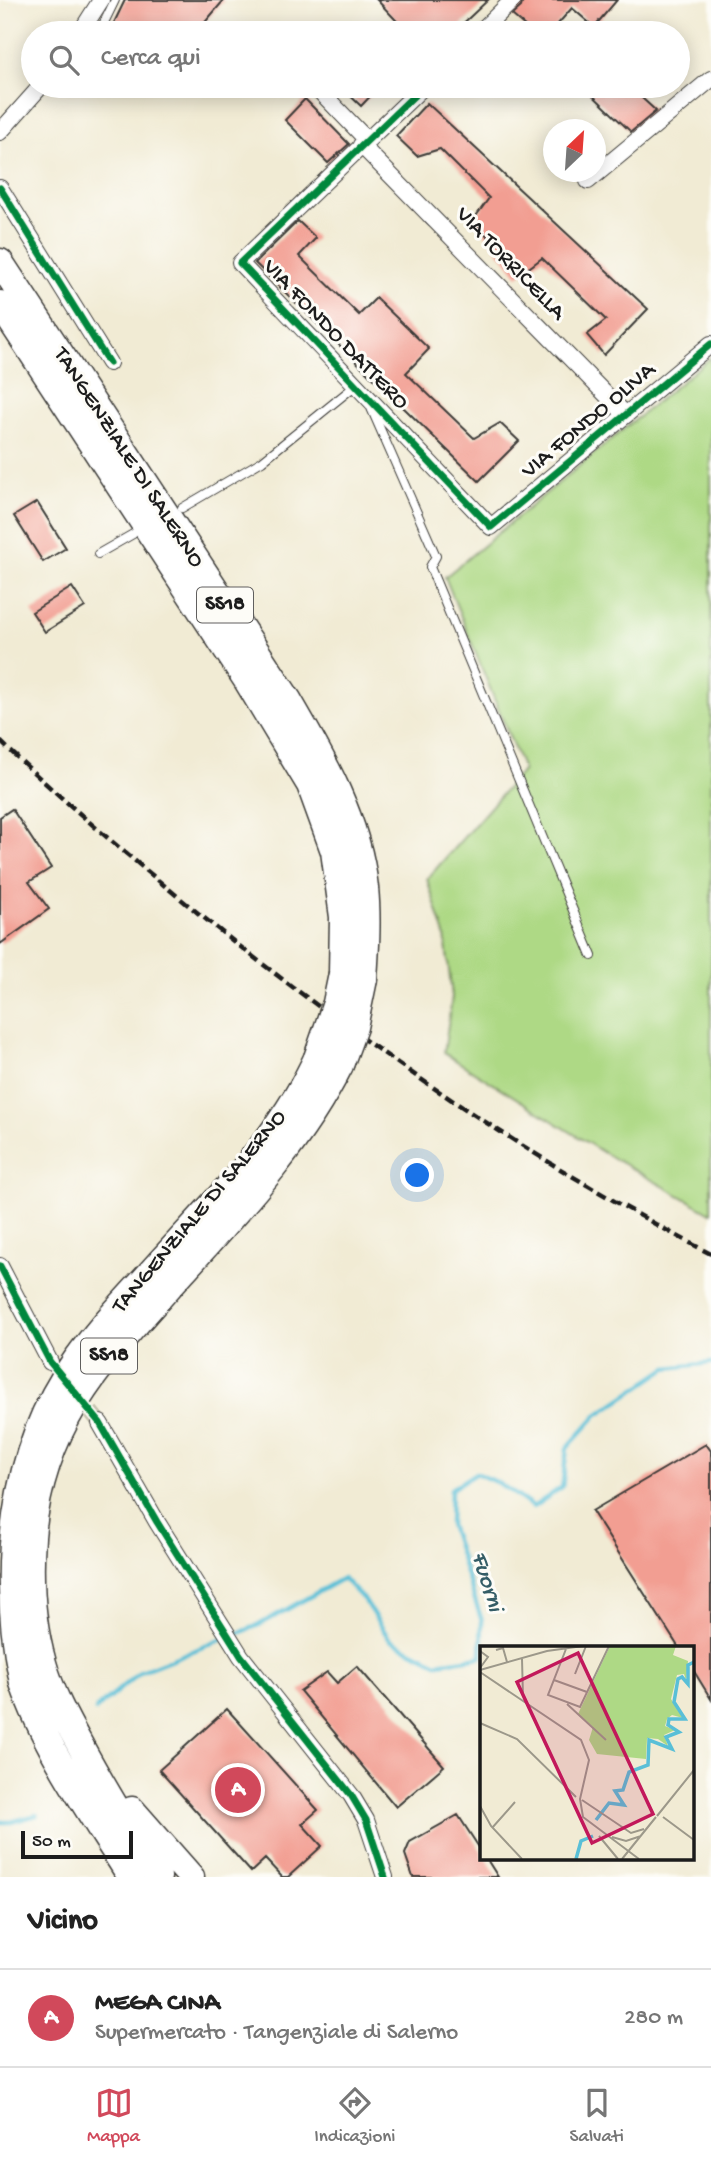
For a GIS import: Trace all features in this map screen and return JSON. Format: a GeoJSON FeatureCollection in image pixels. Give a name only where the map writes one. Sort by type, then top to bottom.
{"type":"FeatureCollection","features":[{"type":"Feature","properties":{"kind":"highway","name":"TANGENZIALE DI SALERNO"},"geometry":{"type":"LineString","coordinates":[[0,262],[289,701],[328,772],[351,823],[365,886],[367,932],[353,976],[337,1003],[328,1062],[297,1096],[255,1154],[116,1311],[76,1361],[53,1397],[33,1437],[18,1479],[8,1530],[7,1590],[14,1646],[23,1683],[49,1714],[75,1761],[131,1877]]}},
{"type":"Feature","properties":{"kind":"highway","name":"TANGENZIALE DI SALERNO"},"geometry":{"type":"LineString","coordinates":[[0,304],[246,679],[310,785],[334,851],[353,976]]}},
{"type":"Feature","properties":{"kind":"highway","name":"TANGENZIALE DI SALERNO"},"geometry":{"type":"LineString","coordinates":[[75,1761],[158,1877]]}},
{"type":"Feature","properties":{"kind":"highway"},"geometry":{"type":"LineString","coordinates":[[75,1761],[111,1877]]}},
{"type":"Feature","properties":{"kind":"highway"},"geometry":{"type":"LineString","coordinates":[[75,1761],[191,1877]]}},
{"type":"Feature","properties":{"kind":"street"},"geometry":{"type":"LineString","coordinates":[[88,21],[101,0]]}},
{"type":"Feature","properties":{"kind":"street"},"geometry":{"type":"LineString","coordinates":[[491,21],[513,0]]}},
{"type":"Feature","properties":{"kind":"street"},"geometry":{"type":"LineString","coordinates":[[690,96],[711,79]]}},
{"type":"Feature","properties":{"kind":"street"},"geometry":{"type":"LineString","coordinates":[[0,132],[30,98]]}},
{"type":"Feature","properties":{"kind":"street"},"geometry":{"type":"LineString","coordinates":[[325,98],[364,143]]}},
{"type":"Feature","properties":{"kind":"street","name":"VIA FONDO DATTERO"},"geometry":{"type":"LineString","coordinates":[[411,98],[240,263],[491,527]]}},
{"type":"Feature","properties":{"kind":"street"},"geometry":{"type":"LineString","coordinates":[[606,166],[688,98]]}},
{"type":"Feature","properties":{"kind":"street","name":"VIA TORRICELLA"},"geometry":{"type":"LineString","coordinates":[[364,143],[626,415]]}},
{"type":"Feature","properties":{"kind":"street"},"geometry":{"type":"LineString","coordinates":[[0,188],[109,363]]}},
{"type":"Feature","properties":{"kind":"street","name":"VIA FONDO OLIVA"},"geometry":{"type":"LineString","coordinates":[[491,527],[711,344]]}},
{"type":"Feature","properties":{"kind":"street"},"geometry":{"type":"LineString","coordinates":[[0,1266],[50,1362]]}},
{"type":"Feature","properties":{"kind":"street"},"geometry":{"type":"LineString","coordinates":[[100,1423],[157,1522],[241,1656],[351,1796],[366,1820],[385,1877]]}},
{"type":"Feature","properties":{"kind":"lane"},"geometry":{"type":"LineString","coordinates":[[105,21],[115,0]]}},
{"type":"Feature","properties":{"kind":"lane","name":"VIA FONDO DATTERO"},"geometry":{"type":"LineString","coordinates":[[182,509],[262,461],[361,390],[436,556],[430,567],[592,956]]}},
{"type":"Feature","properties":{"kind":"lane"},"geometry":{"type":"LineString","coordinates":[[98,554],[133,534]]}},
{"type":"Feature","properties":{"kind":"green space"},"geometry":{"type":"Polygon","coordinates":[[[711,357],[711,1213],[604,1153],[444,1053],[452,997],[445,935],[427,879],[523,770],[445,577],[711,357]]]}},
{"type":"Feature","properties":{"kind":"building"},"geometry":{"type":"Polygon","coordinates":[[[125,0],[224,0],[206,21],[115,21],[125,0]]]}},
{"type":"Feature","properties":{"kind":"building"},"geometry":{"type":"Polygon","coordinates":[[[377,0],[488,0],[466,21],[397,21],[377,0]]]}},
{"type":"Feature","properties":{"kind":"building"},"geometry":{"type":"Polygon","coordinates":[[[523,0],[617,0],[599,21],[587,21],[572,8],[561,21],[519,21],[512,15],[521,7],[523,0]]]}},
{"type":"Feature","properties":{"kind":"building"},"geometry":{"type":"Polygon","coordinates":[[[353,98],[369,98],[361,106],[353,98]]]}},
{"type":"Feature","properties":{"kind":"building"},"geometry":{"type":"Polygon","coordinates":[[[596,98],[642,98],[656,111],[631,132],[596,98]]]}},
{"type":"Feature","properties":{"kind":"building"},"geometry":{"type":"Polygon","coordinates":[[[305,99],[349,144],[328,163],[285,120],[305,99]]]}},
{"type":"Feature","properties":{"kind":"building"},"geometry":{"type":"Polygon","coordinates":[[[427,103],[648,309],[604,355],[587,335],[606,320],[542,258],[518,276],[474,219],[489,198],[440,149],[417,156],[396,136],[427,103]]]}},
{"type":"Feature","properties":{"kind":"building"},"geometry":{"type":"Polygon","coordinates":[[[298,221],[316,238],[299,256],[359,315],[376,298],[429,349],[406,373],[474,438],[500,423],[519,441],[479,481],[255,263],[298,221]]]}},
{"type":"Feature","properties":{"kind":"building"},"geometry":{"type":"Polygon","coordinates":[[[37,502],[66,548],[43,562],[14,516],[37,502]]]}},
{"type":"Feature","properties":{"kind":"building"},"geometry":{"type":"Polygon","coordinates":[[[72,587],[85,607],[45,632],[32,612],[72,587]]]}},
{"type":"Feature","properties":{"kind":"building"},"geometry":{"type":"Polygon","coordinates":[[[12,809],[51,868],[29,882],[49,909],[0,944],[0,817],[12,809]]]}},
{"type":"Feature","properties":{"kind":"building"},"geometry":{"type":"Polygon","coordinates":[[[706,1444],[711,1451],[711,1699],[694,1671],[694,1646],[678,1646],[592,1511],[706,1444]]]}},
{"type":"Feature","properties":{"kind":"building"},"geometry":{"type":"Polygon","coordinates":[[[357,1666],[444,1766],[396,1807],[300,1691],[327,1672],[337,1683],[357,1666]]]}},
{"type":"Feature","properties":{"kind":"building"},"geometry":{"type":"Polygon","coordinates":[[[227,1709],[318,1810],[302,1824],[322,1846],[288,1877],[282,1877],[265,1859],[251,1872],[159,1770],[227,1709]]]}},
{"type":"Feature","properties":{"kind":"building"},"geometry":{"type":"Polygon","coordinates":[[[458,1815],[480,1849],[480,1860],[487,1860],[498,1877],[413,1877],[405,1854],[410,1842],[458,1815]]]}},
{"type":"Feature","properties":{"kind":"waterway","name":"Fuorni"},"geometry":{"type":"LineString","coordinates":[[481,1646],[482,1621],[450,1525],[451,1489],[476,1473],[500,1484],[533,1507],[562,1487],[567,1448],[597,1415],[667,1368],[711,1363]]}},
{"type":"Feature","properties":{"kind":"waterway","name":"Fuorni"},"geometry":{"type":"LineString","coordinates":[[234,1635],[259,1625],[343,1578],[364,1600],[390,1640],[437,1663],[480,1657]]}},
{"type":"Feature","properties":{"kind":"waterway","name":"Fuorni"},"geometry":{"type":"LineString","coordinates":[[95,1710],[141,1671],[226,1638]]}},
{"type":"Feature","properties":{"kind":"waterway","name":"Fuorni"},"geometry":{"type":"LineString","coordinates":[[0,1822],[37,1815]]}},
{"type":"Feature","properties":{"kind":"tunnel"},"geometry":{"type":"LineString","coordinates":[[76,1393],[100,1423]]}},
{"type":"Feature","properties":{"kind":"railway"},"geometry":{"type":"LineString","coordinates":[[0,741],[78,813],[159,881],[224,934],[357,1034],[495,1128],[566,1172],[711,1254]]}},
{"type":"Feature","properties":{"kind":"cycle path"},"geometry":{"type":"LineString","coordinates":[[412,98],[240,263],[491,527],[711,344]]}},
{"type":"Feature","properties":{"kind":"cycle path"},"geometry":{"type":"LineString","coordinates":[[0,188],[109,363]]}},
{"type":"Feature","properties":{"kind":"cycle path"},"geometry":{"type":"LineString","coordinates":[[0,1266],[50,1362],[100,1423],[157,1522],[241,1656],[351,1795],[366,1820],[385,1877]]}},
{"type":"Feature","properties":{"kind":"place","name":"MEGA CINA"},"geometry":{"type":"Point","coordinates":[238,1790]}}]}
